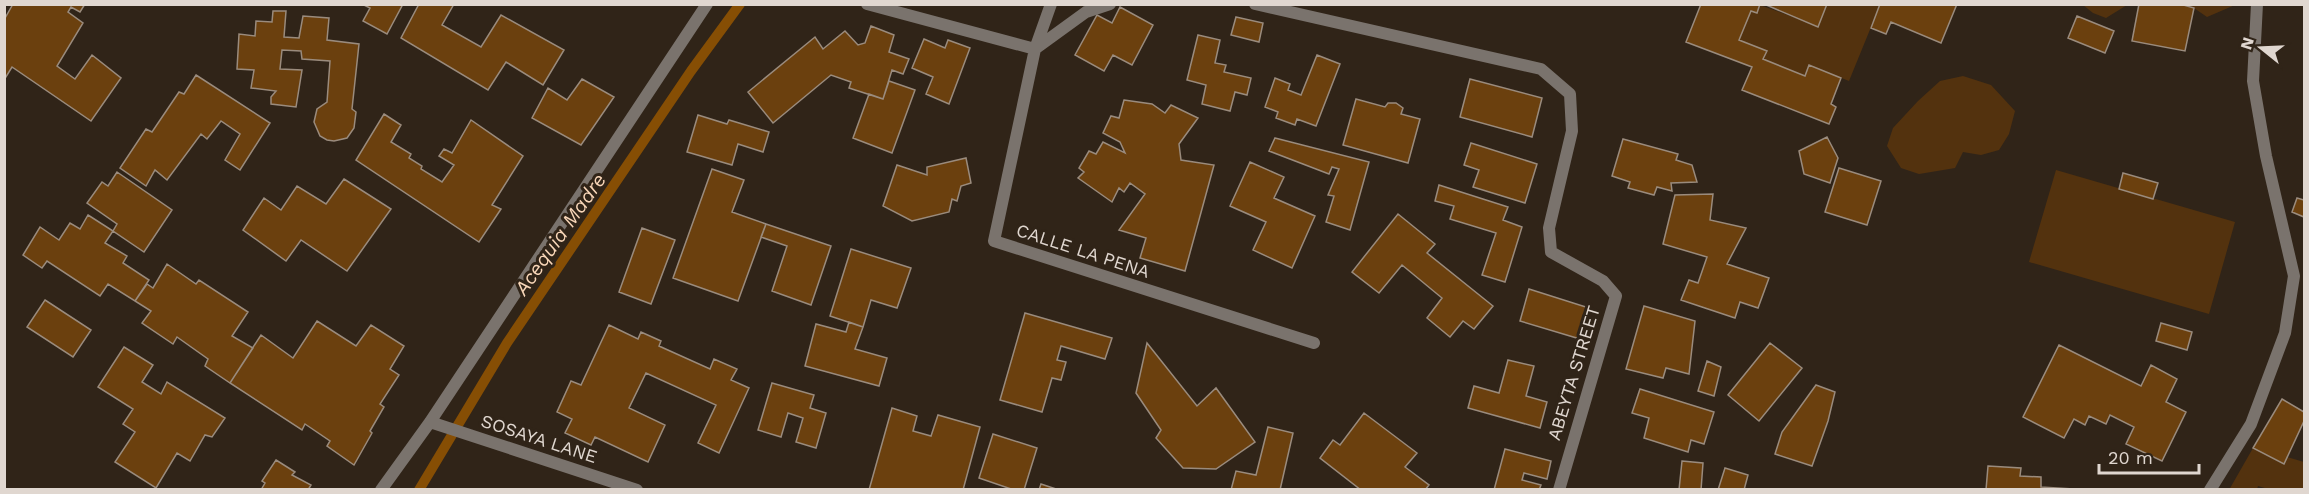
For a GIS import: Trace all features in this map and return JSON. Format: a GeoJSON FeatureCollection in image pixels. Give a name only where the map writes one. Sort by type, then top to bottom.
{"type":"FeatureCollection","features":[{"type":"Feature","properties":{"kind":"street"},"geometry":{"type":"LineString","coordinates":[[381,489],[430,422],[707,4]]}},
{"type":"Feature","properties":{"kind":"street"},"geometry":{"type":"LineString","coordinates":[[867,4],[1035,49]]}},
{"type":"Feature","properties":{"kind":"street"},"geometry":{"type":"LineString","coordinates":[[1035,49],[1051,4]]}},
{"type":"Feature","properties":{"kind":"street"},"geometry":{"type":"LineString","coordinates":[[1035,49],[1086,12],[1110,4]]}},
{"type":"Feature","properties":{"kind":"street","name":"ABEYTA STREET"},"geometry":{"type":"LineString","coordinates":[[1255,4],[1541,69],[1570,94],[1572,131],[1549,228],[1551,252],[1603,281],[1616,296],[1558,489]]}},
{"type":"Feature","properties":{"kind":"street"},"geometry":{"type":"LineString","coordinates":[[2210,489],[2251,424],[2285,333],[2299,275],[2266,156],[2253,81],[2257,4]]}},
{"type":"Feature","properties":{"kind":"street","name":"CALLE LA PENA"},"geometry":{"type":"LineString","coordinates":[[1035,49],[994,242],[1314,343]]}},
{"type":"Feature","properties":{"kind":"street","name":"SOSAYA LANE"},"geometry":{"type":"LineString","coordinates":[[430,422],[637,489]]}},
{"type":"Feature","properties":{"kind":"shaded area"},"geometry":{"type":"Polygon","coordinates":[[[2180,4],[2235,5],[2207,17],[2194,8],[2180,4]]]}},
{"type":"Feature","properties":{"kind":"shaded area"},"geometry":{"type":"Polygon","coordinates":[[[1760,5],[1818,26],[1827,5],[1880,5],[1849,81],[1809,65],[1805,76],[1763,59],[1767,51],[1739,40],[1751,11],[1757,13],[1760,5]]]}},
{"type":"Feature","properties":{"kind":"shaded area"},"geometry":{"type":"Polygon","coordinates":[[[2083,5],[2127,5],[2106,18],[2093,13],[2083,5]]]}},
{"type":"Feature","properties":{"kind":"shaded area"},"geometry":{"type":"Polygon","coordinates":[[[1963,76],[1991,85],[2015,111],[2009,134],[1999,150],[1981,155],[1963,152],[1955,168],[1919,174],[1901,168],[1887,146],[1893,128],[1940,81],[1963,76]]]}},
{"type":"Feature","properties":{"kind":"shaded area"},"geometry":{"type":"Polygon","coordinates":[[[2056,170],[2235,222],[2209,314],[2029,262],[2056,170]]]}},
{"type":"Feature","properties":{"kind":"shaded area"},"geometry":{"type":"Polygon","coordinates":[[[2253,448],[2283,464],[2287,457],[2304,462],[2304,489],[2268,489],[2258,486],[2257,489],[2229,490],[2253,448]]]}},
{"type":"Feature","properties":{"kind":"building"},"geometry":{"type":"Polygon","coordinates":[[[13,4],[85,4],[80,12],[71,7],[68,12],[83,23],[57,66],[75,79],[92,55],[121,78],[91,121],[12,67],[4,80],[4,20],[13,4]]]}},
{"type":"Feature","properties":{"kind":"building"},"geometry":{"type":"Polygon","coordinates":[[[362,4],[403,4],[387,34],[363,21],[370,8],[362,4]]]}},
{"type":"Feature","properties":{"kind":"building"},"geometry":{"type":"Polygon","coordinates":[[[419,4],[454,4],[442,25],[481,47],[501,15],[564,50],[543,85],[506,62],[488,90],[401,38],[419,4]]]}},
{"type":"Feature","properties":{"kind":"building"},"geometry":{"type":"Polygon","coordinates":[[[1701,4],[1760,4],[1757,13],[1751,11],[1739,40],[1767,51],[1763,59],[1805,76],[1809,65],[1841,78],[1831,104],[1836,107],[1829,124],[1742,90],[1752,67],[1686,42],[1701,4]]]}},
{"type":"Feature","properties":{"kind":"building"},"geometry":{"type":"Polygon","coordinates":[[[1764,4],[1827,4],[1818,27],[1764,4]]]}},
{"type":"Feature","properties":{"kind":"building"},"geometry":{"type":"Polygon","coordinates":[[[1880,4],[1957,4],[1941,43],[1891,22],[1886,34],[1871,28],[1880,4]]]}},
{"type":"Feature","properties":{"kind":"building"},"geometry":{"type":"Polygon","coordinates":[[[2139,4],[2180,4],[2194,8],[2185,51],[2132,41],[2139,4]]]}},
{"type":"Feature","properties":{"kind":"building"},"geometry":{"type":"Polygon","coordinates":[[[1120,7],[1153,25],[1132,65],[1113,55],[1104,71],[1075,55],[1097,15],[1112,23],[1120,7]]]}},
{"type":"Feature","properties":{"kind":"building"},"geometry":{"type":"Polygon","coordinates":[[[273,11],[286,11],[284,37],[299,38],[303,16],[329,18],[327,40],[359,44],[352,109],[356,112],[354,128],[347,138],[327,140],[320,136],[314,122],[317,109],[327,102],[330,61],[302,59],[301,51],[282,50],[280,69],[302,70],[296,107],[271,104],[271,97],[276,91],[251,88],[254,70],[237,69],[239,34],[255,36],[256,21],[272,22],[273,11]]]}},
{"type":"Feature","properties":{"kind":"building"},"geometry":{"type":"Polygon","coordinates":[[[2077,16],[2114,31],[2105,53],[2068,38],[2077,16]]]}},
{"type":"Feature","properties":{"kind":"building"},"geometry":{"type":"Polygon","coordinates":[[[1236,17],[1263,23],[1259,42],[1231,35],[1236,17]]]}},
{"type":"Feature","properties":{"kind":"building"},"geometry":{"type":"Polygon","coordinates":[[[871,26],[894,35],[889,52],[909,59],[903,74],[892,70],[883,99],[849,88],[851,82],[831,75],[773,123],[748,92],[815,37],[823,49],[845,31],[858,45],[865,43],[871,26]]]}},
{"type":"Feature","properties":{"kind":"building"},"geometry":{"type":"Polygon","coordinates":[[[1198,35],[1220,40],[1215,63],[1226,65],[1224,72],[1251,78],[1247,95],[1235,92],[1230,111],[1202,104],[1206,85],[1187,80],[1198,35]]]}},
{"type":"Feature","properties":{"kind":"building"},"geometry":{"type":"Polygon","coordinates":[[[924,39],[945,48],[948,40],[970,48],[949,104],[926,94],[933,77],[912,68],[924,39]]]}},
{"type":"Feature","properties":{"kind":"building"},"geometry":{"type":"Polygon","coordinates":[[[1317,55],[1340,64],[1316,126],[1297,119],[1295,125],[1276,118],[1278,112],[1265,107],[1275,78],[1290,84],[1288,90],[1301,95],[1317,55]]]}},
{"type":"Feature","properties":{"kind":"building"},"geometry":{"type":"Polygon","coordinates":[[[196,75],[270,123],[240,170],[225,160],[240,134],[221,121],[207,139],[201,134],[167,180],[155,170],[146,186],[120,168],[146,129],[152,132],[179,92],[184,94],[196,75]]]}},
{"type":"Feature","properties":{"kind":"building"},"geometry":{"type":"Polygon","coordinates":[[[582,79],[614,97],[581,145],[532,118],[548,88],[567,100],[582,79]]]}},
{"type":"Feature","properties":{"kind":"building"},"geometry":{"type":"Polygon","coordinates":[[[1470,79],[1542,98],[1532,137],[1460,117],[1470,79]]]}},
{"type":"Feature","properties":{"kind":"building"},"geometry":{"type":"Polygon","coordinates":[[[889,81],[915,90],[892,153],[853,138],[869,94],[883,99],[889,81]]]}},
{"type":"Feature","properties":{"kind":"building"},"geometry":{"type":"Polygon","coordinates":[[[1356,99],[1385,107],[1388,103],[1396,103],[1403,108],[1401,114],[1420,119],[1408,163],[1343,145],[1356,99]]]}},
{"type":"Feature","properties":{"kind":"building"},"geometry":{"type":"Polygon","coordinates":[[[1124,100],[1152,104],[1165,113],[1171,105],[1198,118],[1179,144],[1181,160],[1214,165],[1185,271],[1140,258],[1146,238],[1119,230],[1145,194],[1130,183],[1124,192],[1119,188],[1112,202],[1078,178],[1084,172],[1079,168],[1089,151],[1096,154],[1103,142],[1125,153],[1120,142],[1103,133],[1111,116],[1119,118],[1124,100]]]}},
{"type":"Feature","properties":{"kind":"building"},"geometry":{"type":"Polygon","coordinates":[[[384,114],[401,125],[391,142],[411,154],[409,158],[422,166],[421,169],[442,182],[454,165],[439,156],[444,149],[452,153],[471,120],[523,156],[492,205],[501,209],[479,242],[356,160],[384,114]]]}},
{"type":"Feature","properties":{"kind":"building"},"geometry":{"type":"Polygon","coordinates":[[[698,115],[727,124],[729,120],[769,132],[763,152],[738,144],[732,165],[687,152],[698,115]]]}},
{"type":"Feature","properties":{"kind":"building"},"geometry":{"type":"Polygon","coordinates":[[[1827,137],[1838,158],[1830,183],[1804,174],[1799,151],[1827,137]]]}},
{"type":"Feature","properties":{"kind":"building"},"geometry":{"type":"Polygon","coordinates":[[[1275,138],[1369,162],[1350,230],[1326,222],[1334,196],[1328,195],[1339,169],[1332,167],[1329,174],[1269,151],[1275,138]]]}},
{"type":"Feature","properties":{"kind":"building"},"geometry":{"type":"Polygon","coordinates":[[[1623,139],[1678,154],[1676,160],[1692,165],[1697,182],[1671,183],[1672,191],[1657,187],[1654,195],[1628,188],[1630,182],[1612,176],[1623,139]]]}},
{"type":"Feature","properties":{"kind":"building"},"geometry":{"type":"Polygon","coordinates":[[[1471,143],[1537,164],[1525,203],[1473,187],[1479,170],[1464,165],[1471,143]]]}},
{"type":"Feature","properties":{"kind":"building"},"geometry":{"type":"Polygon","coordinates":[[[966,158],[971,183],[961,186],[957,201],[952,199],[949,212],[912,221],[883,206],[897,165],[927,175],[927,167],[966,158]]]}},
{"type":"Feature","properties":{"kind":"building"},"geometry":{"type":"Polygon","coordinates":[[[1250,162],[1284,177],[1274,198],[1315,216],[1292,268],[1253,250],[1266,222],[1230,206],[1250,162]]]}},
{"type":"Feature","properties":{"kind":"building"},"geometry":{"type":"Polygon","coordinates":[[[1839,168],[1881,181],[1867,225],[1825,212],[1839,168]]]}},
{"type":"Feature","properties":{"kind":"building"},"geometry":{"type":"Polygon","coordinates":[[[712,169],[744,180],[732,212],[766,224],[738,301],[673,278],[712,169]]]}},
{"type":"Feature","properties":{"kind":"building"},"geometry":{"type":"Polygon","coordinates":[[[117,172],[172,210],[144,252],[113,231],[117,224],[87,203],[102,182],[108,186],[117,172]]]}},
{"type":"Feature","properties":{"kind":"building"},"geometry":{"type":"Polygon","coordinates":[[[2123,173],[2158,183],[2153,199],[2119,189],[2123,173]]]}},
{"type":"Feature","properties":{"kind":"building"},"geometry":{"type":"Polygon","coordinates":[[[344,179],[391,209],[347,271],[301,240],[286,261],[243,230],[264,198],[281,210],[297,186],[326,204],[344,179]]]}},
{"type":"Feature","properties":{"kind":"building"},"geometry":{"type":"Polygon","coordinates":[[[1439,185],[1508,207],[1503,220],[1522,227],[1505,282],[1482,275],[1496,233],[1450,219],[1454,206],[1435,201],[1439,185]]]}},
{"type":"Feature","properties":{"kind":"building"},"geometry":{"type":"Polygon","coordinates":[[[1713,194],[1710,220],[1746,228],[1727,264],[1769,278],[1758,308],[1740,302],[1735,318],[1681,300],[1689,280],[1698,283],[1707,257],[1663,244],[1675,195],[1713,194]]]}},
{"type":"Feature","properties":{"kind":"building"},"geometry":{"type":"Polygon","coordinates":[[[2297,198],[2304,200],[2304,217],[2292,212],[2297,198]]]}},
{"type":"Feature","properties":{"kind":"building"},"geometry":{"type":"Polygon","coordinates":[[[1398,214],[1435,244],[1427,253],[1493,306],[1474,329],[1463,321],[1450,337],[1427,318],[1442,298],[1402,265],[1379,293],[1352,272],[1398,214]]]}},
{"type":"Feature","properties":{"kind":"building"},"geometry":{"type":"Polygon","coordinates":[[[88,215],[113,231],[105,243],[127,256],[123,263],[149,280],[135,301],[108,284],[100,296],[47,261],[42,268],[23,255],[40,227],[59,240],[70,223],[80,229],[88,215]]]}},
{"type":"Feature","properties":{"kind":"building"},"geometry":{"type":"Polygon","coordinates":[[[766,224],[831,246],[811,305],[772,291],[787,246],[761,237],[766,224]]]}},
{"type":"Feature","properties":{"kind":"building"},"geometry":{"type":"Polygon","coordinates":[[[642,228],[675,240],[651,304],[619,292],[642,228]]]}},
{"type":"Feature","properties":{"kind":"building"},"geometry":{"type":"Polygon","coordinates":[[[851,249],[911,268],[897,308],[871,300],[863,327],[830,316],[851,249]]]}},
{"type":"Feature","properties":{"kind":"building"},"geometry":{"type":"Polygon","coordinates":[[[167,264],[196,284],[199,280],[248,312],[232,336],[253,348],[230,383],[205,366],[208,359],[177,337],[173,344],[142,323],[151,311],[135,301],[147,284],[153,288],[167,264]]]}},
{"type":"Feature","properties":{"kind":"building"},"geometry":{"type":"Polygon","coordinates":[[[1529,289],[1589,308],[1580,339],[1520,321],[1529,289]]]}},
{"type":"Feature","properties":{"kind":"building"},"geometry":{"type":"Polygon","coordinates":[[[45,300],[91,330],[73,357],[27,327],[45,300]]]}},
{"type":"Feature","properties":{"kind":"building"},"geometry":{"type":"Polygon","coordinates":[[[1644,306],[1695,321],[1689,374],[1666,368],[1663,378],[1626,369],[1644,306]]]}},
{"type":"Feature","properties":{"kind":"building"},"geometry":{"type":"Polygon","coordinates":[[[1025,313],[1112,338],[1105,359],[1061,346],[1057,360],[1066,362],[1061,380],[1052,378],[1042,412],[1000,400],[1025,313]]]}},
{"type":"Feature","properties":{"kind":"building"},"geometry":{"type":"Polygon","coordinates":[[[317,321],[356,346],[371,325],[404,346],[390,369],[399,375],[380,404],[384,407],[354,465],[327,446],[330,441],[305,424],[302,430],[230,383],[261,335],[293,358],[317,321]]]}},
{"type":"Feature","properties":{"kind":"building"},"geometry":{"type":"Polygon","coordinates":[[[849,322],[863,327],[855,349],[887,358],[879,386],[805,366],[816,324],[846,332],[849,322]]]}},
{"type":"Feature","properties":{"kind":"building"},"geometry":{"type":"Polygon","coordinates":[[[2161,323],[2192,332],[2187,350],[2156,341],[2161,323]]]}},
{"type":"Feature","properties":{"kind":"building"},"geometry":{"type":"Polygon","coordinates":[[[609,325],[638,339],[641,332],[661,341],[659,346],[710,369],[714,359],[737,369],[731,380],[749,388],[719,453],[698,443],[716,405],[646,373],[629,408],[665,425],[648,462],[595,437],[591,445],[565,433],[572,419],[557,412],[571,381],[581,385],[609,325]]]}},
{"type":"Feature","properties":{"kind":"building"},"geometry":{"type":"Polygon","coordinates":[[[1147,343],[1197,406],[1216,388],[1255,442],[1216,469],[1183,468],[1156,438],[1161,430],[1136,393],[1147,343]]]}},
{"type":"Feature","properties":{"kind":"building"},"geometry":{"type":"Polygon","coordinates":[[[1770,343],[1802,368],[1759,421],[1728,395],[1770,343]]]}},
{"type":"Feature","properties":{"kind":"building"},"geometry":{"type":"Polygon","coordinates":[[[2059,345],[2141,386],[2151,365],[2177,379],[2166,402],[2186,412],[2162,461],[2126,444],[2134,427],[2110,415],[2106,424],[2089,416],[2085,425],[2074,419],[2064,438],[2023,417],[2059,345]]]}},
{"type":"Feature","properties":{"kind":"building"},"geometry":{"type":"Polygon","coordinates":[[[124,347],[153,365],[142,382],[161,394],[167,382],[225,418],[212,437],[205,435],[190,461],[177,453],[156,488],[115,462],[135,432],[123,424],[133,409],[98,387],[124,347]]]}},
{"type":"Feature","properties":{"kind":"building"},"geometry":{"type":"Polygon","coordinates":[[[1508,360],[1534,366],[1526,396],[1547,402],[1540,428],[1468,408],[1474,386],[1499,393],[1508,360]]]}},
{"type":"Feature","properties":{"kind":"building"},"geometry":{"type":"Polygon","coordinates":[[[1707,361],[1721,367],[1714,396],[1698,391],[1707,361]]]}},
{"type":"Feature","properties":{"kind":"building"},"geometry":{"type":"Polygon","coordinates":[[[772,383],[814,395],[810,408],[826,413],[816,448],[796,442],[803,418],[788,413],[781,437],[758,430],[772,383]]]}},
{"type":"Feature","properties":{"kind":"building"},"geometry":{"type":"Polygon","coordinates":[[[1816,385],[1835,392],[1828,421],[1812,466],[1775,454],[1782,432],[1816,385]]]}},
{"type":"Feature","properties":{"kind":"building"},"geometry":{"type":"Polygon","coordinates":[[[1640,389],[1714,412],[1704,444],[1691,440],[1688,452],[1644,438],[1649,418],[1632,413],[1640,389]]]}},
{"type":"Feature","properties":{"kind":"building"},"geometry":{"type":"Polygon","coordinates":[[[2282,399],[2304,412],[2304,421],[2284,464],[2253,448],[2282,399]]]}},
{"type":"Feature","properties":{"kind":"building"},"geometry":{"type":"Polygon","coordinates":[[[892,408],[917,416],[913,431],[931,436],[938,415],[980,427],[963,490],[869,490],[892,408]]]}},
{"type":"Feature","properties":{"kind":"building"},"geometry":{"type":"Polygon","coordinates":[[[1364,413],[1417,453],[1405,467],[1429,485],[1425,490],[1361,490],[1320,458],[1333,440],[1340,445],[1364,413]]]}},
{"type":"Feature","properties":{"kind":"building"},"geometry":{"type":"Polygon","coordinates":[[[1268,427],[1293,433],[1280,490],[1231,490],[1236,471],[1256,475],[1268,427]]]}},
{"type":"Feature","properties":{"kind":"building"},"geometry":{"type":"Polygon","coordinates":[[[993,434],[1037,448],[1024,490],[1014,490],[979,478],[993,434]]]}},
{"type":"Feature","properties":{"kind":"building"},"geometry":{"type":"Polygon","coordinates":[[[1505,449],[1551,461],[1547,479],[1524,473],[1522,480],[1541,485],[1539,490],[1494,490],[1505,449]]]}},
{"type":"Feature","properties":{"kind":"building"},"geometry":{"type":"Polygon","coordinates":[[[276,460],[295,472],[292,475],[311,485],[308,490],[261,490],[265,483],[262,481],[276,460]]]}},
{"type":"Feature","properties":{"kind":"building"},"geometry":{"type":"Polygon","coordinates":[[[1682,461],[1703,463],[1701,490],[1679,490],[1682,461]]]}},
{"type":"Feature","properties":{"kind":"building"},"geometry":{"type":"Polygon","coordinates":[[[1988,466],[2021,468],[2020,476],[2041,477],[2041,487],[2090,490],[1986,490],[1988,466]]]}},
{"type":"Feature","properties":{"kind":"building"},"geometry":{"type":"Polygon","coordinates":[[[1725,468],[1748,475],[1744,490],[1718,490],[1725,468]]]}},
{"type":"Feature","properties":{"kind":"building"},"geometry":{"type":"Polygon","coordinates":[[[1041,484],[1059,490],[1039,490],[1041,484]]]}},
{"type":"Feature","properties":{"kind":"waterway","name":"Acequia Madre"},"geometry":{"type":"LineString","coordinates":[[419,490],[507,343],[691,71],[740,4]]}}]}
